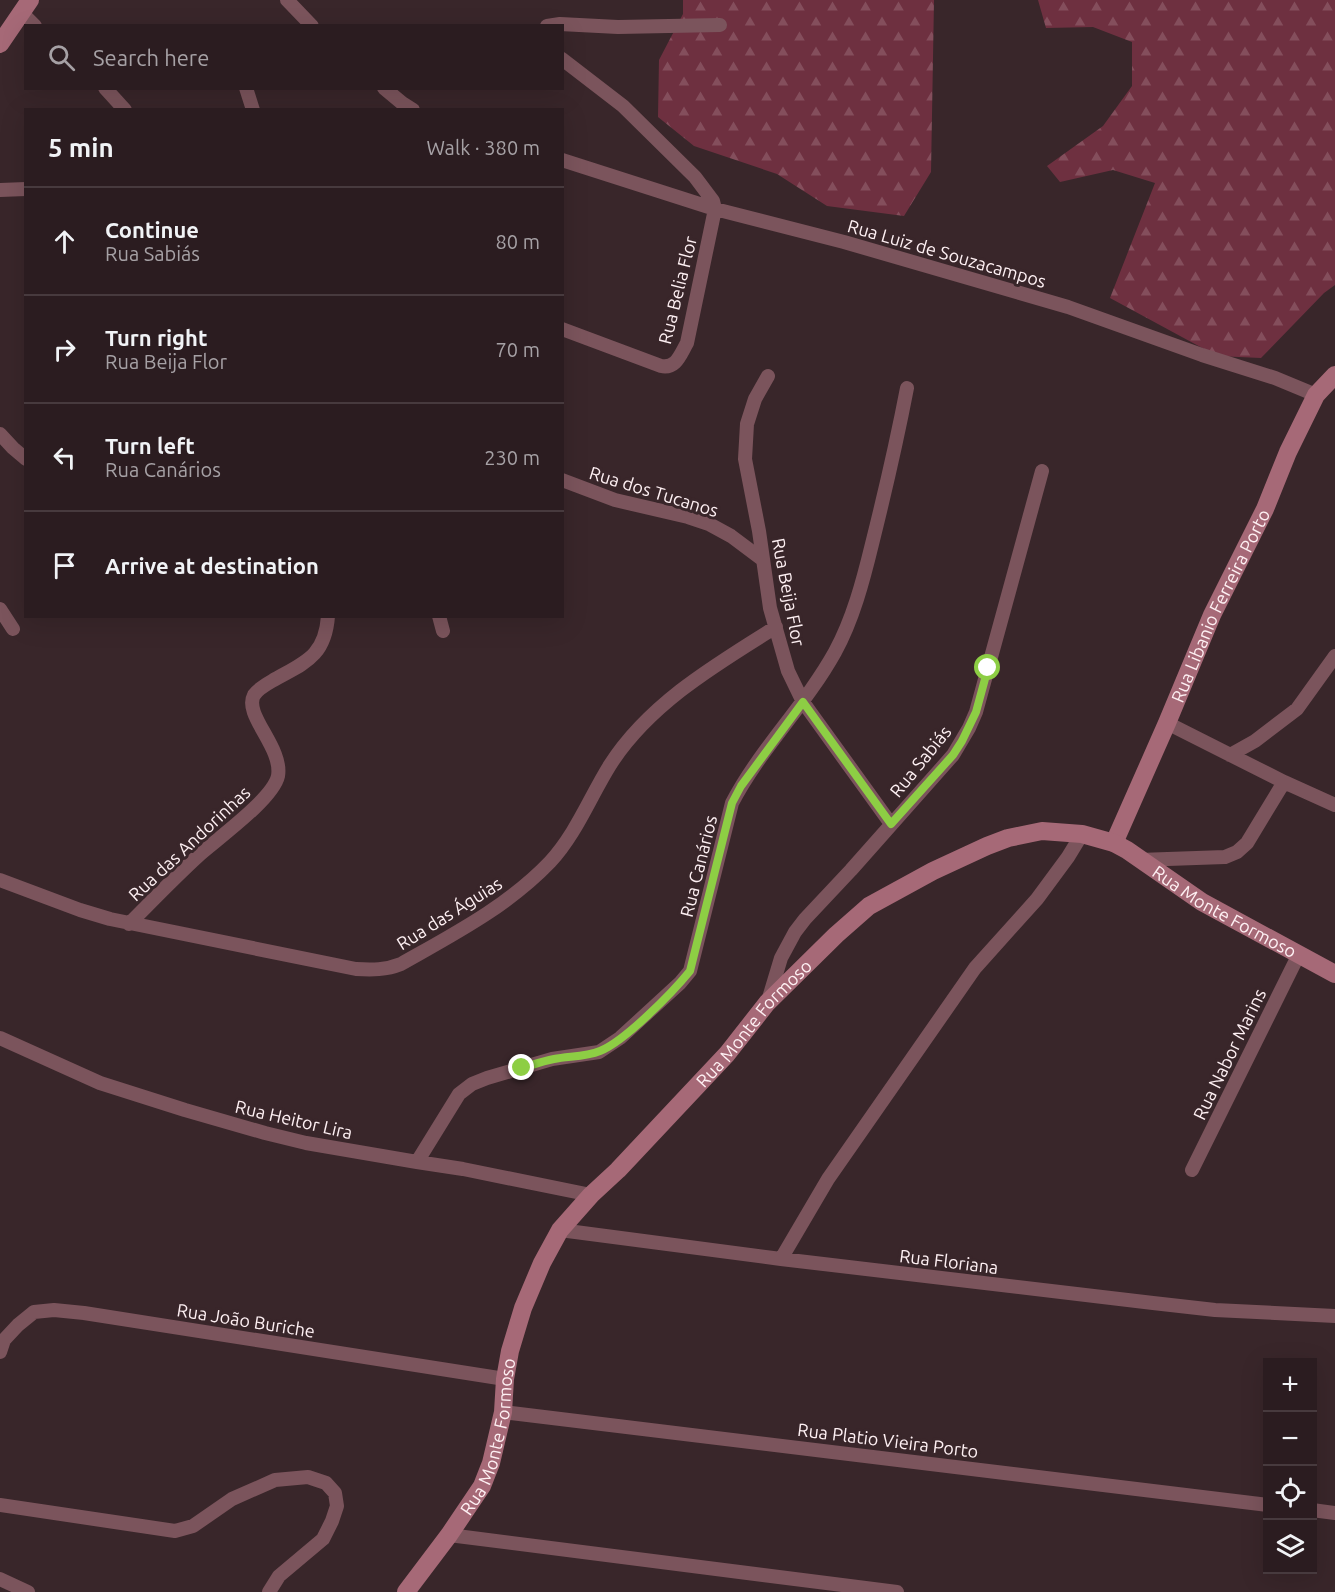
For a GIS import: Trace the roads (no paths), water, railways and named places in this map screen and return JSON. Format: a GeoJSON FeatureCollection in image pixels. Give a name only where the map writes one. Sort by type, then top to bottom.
{"type":"FeatureCollection","features":[{"type":"Feature","properties":{"kind":"street"},"geometry":{"type":"LineString","coordinates":[[287,0],[310,24]]}},
{"type":"Feature","properties":{"kind":"street"},"geometry":{"type":"LineString","coordinates":[[0,44],[29,13]]}},
{"type":"Feature","properties":{"kind":"street"},"geometry":{"type":"LineString","coordinates":[[564,24],[618,27],[720,25]]}},
{"type":"Feature","properties":{"kind":"street"},"geometry":{"type":"LineString","coordinates":[[564,61],[623,106],[695,177],[710,196],[715,209]]}},
{"type":"Feature","properties":{"kind":"street"},"geometry":{"type":"LineString","coordinates":[[107,90],[123,108]]}},
{"type":"Feature","properties":{"kind":"street"},"geometry":{"type":"LineString","coordinates":[[247,90],[253,108]]}},
{"type":"Feature","properties":{"kind":"street"},"geometry":{"type":"LineString","coordinates":[[386,90],[410,108]]}},
{"type":"Feature","properties":{"kind":"street","name":"Rua Luiz de Souzacampos"},"geometry":{"type":"LineString","coordinates":[[564,161],[715,209],[844,242],[1068,307],[1202,355],[1275,378],[1316,395]]}},
{"type":"Feature","properties":{"kind":"street"},"geometry":{"type":"LineString","coordinates":[[0,190],[24,189]]}},
{"type":"Feature","properties":{"kind":"street","name":"Rua Belia Flor"},"geometry":{"type":"LineString","coordinates":[[564,330],[661,366],[673,365],[687,343],[715,209]]}},
{"type":"Feature","properties":{"kind":"street","name":"Rua Libanio Ferreira Porto"},"geometry":{"type":"LineString","coordinates":[[1114,843],[1212,615],[1265,509],[1288,452],[1316,395],[1335,375]]}},
{"type":"Feature","properties":{"kind":"street","name":"Rua Beija Flor"},"geometry":{"type":"LineString","coordinates":[[768,376],[752,407],[745,440],[746,466],[759,531],[770,608],[788,671],[803,702],[891,824]]}},
{"type":"Feature","properties":{"kind":"street","name":"Rua Canários"},"geometry":{"type":"LineString","coordinates":[[417,1162],[459,1094],[472,1084],[552,1059],[599,1052],[641,1020],[690,971],[732,803],[741,786],[803,702],[835,651],[855,604],[890,476],[908,388]]}},
{"type":"Feature","properties":{"kind":"street"},"geometry":{"type":"LineString","coordinates":[[0,434],[24,457]]}},
{"type":"Feature","properties":{"kind":"street","name":"Rua Sabiás"},"geometry":{"type":"LineString","coordinates":[[767,1003],[781,958],[795,932],[953,755],[969,728],[976,712],[1042,471]]}},
{"type":"Feature","properties":{"kind":"street","name":"Rua dos Tucanos"},"geometry":{"type":"LineString","coordinates":[[564,481],[615,500],[709,524],[731,536],[763,560]]}},
{"type":"Feature","properties":{"kind":"street"},"geometry":{"type":"LineString","coordinates":[[0,609],[13,629]]}},
{"type":"Feature","properties":{"kind":"street","name":"Rua das Andorinhas"},"geometry":{"type":"LineString","coordinates":[[129,924],[198,856],[254,808],[274,786],[278,777],[278,767],[273,747],[254,716],[252,697],[258,690],[298,667],[319,649],[324,639],[328,618]]}},
{"type":"Feature","properties":{"kind":"street"},"geometry":{"type":"LineString","coordinates":[[440,618],[443,631]]}},
{"type":"Feature","properties":{"kind":"street","name":"Rua das Águias"},"geometry":{"type":"LineString","coordinates":[[0,880],[80,910],[129,924],[356,969],[390,969],[472,924],[518,891],[563,847],[610,765],[641,726],[713,666],[776,627]]}},
{"type":"Feature","properties":{"kind":"street"},"geometry":{"type":"LineString","coordinates":[[1230,755],[1255,741],[1297,709],[1335,656]]}},
{"type":"Feature","properties":{"kind":"street"},"geometry":{"type":"LineString","coordinates":[[1167,723],[1335,806]]}},
{"type":"Feature","properties":{"kind":"street"},"geometry":{"type":"LineString","coordinates":[[1139,860],[1225,857],[1237,852],[1247,843],[1284,782]]}},
{"type":"Feature","properties":{"kind":"street","name":"Rua Monte Formoso"},"geometry":{"type":"LineString","coordinates":[[406,1592],[482,1486],[491,1463],[503,1412],[510,1351],[523,1308],[542,1263],[560,1230],[728,1054],[767,1003],[869,906],[933,871],[1008,838],[1042,831],[1082,834],[1114,843],[1127,850],[1202,902],[1335,974]]}},
{"type":"Feature","properties":{"kind":"street"},"geometry":{"type":"LineString","coordinates":[[781,1258],[828,1179],[975,968],[1037,899],[1082,834]]}},
{"type":"Feature","properties":{"kind":"street","name":"Rua Nabor Marins"},"geometry":{"type":"LineString","coordinates":[[1192,1170],[1299,954]]}},
{"type":"Feature","properties":{"kind":"street","name":"Rua Heitor Lira"},"geometry":{"type":"LineString","coordinates":[[0,1038],[100,1083],[265,1133],[306,1143],[463,1169],[591,1195]]}},
{"type":"Feature","properties":{"kind":"street","name":"Rua Floriana"},"geometry":{"type":"LineString","coordinates":[[560,1230],[1153,1303],[1278,1314],[1335,1316]]}},
{"type":"Feature","properties":{"kind":"street","name":"Rua João Buriche"},"geometry":{"type":"LineString","coordinates":[[0,1352],[4,1340],[34,1312],[54,1310],[505,1379]]}},
{"type":"Feature","properties":{"kind":"street","name":"Rua Platio Vieira Porto"},"geometry":{"type":"LineString","coordinates":[[503,1412],[1263,1504]]}},
{"type":"Feature","properties":{"kind":"street"},"geometry":{"type":"LineString","coordinates":[[0,1505],[175,1531],[193,1526],[232,1499],[275,1480],[308,1477],[326,1483],[335,1493],[338,1506],[323,1539],[279,1576],[269,1592]]}},
{"type":"Feature","properties":{"kind":"street"},"geometry":{"type":"LineString","coordinates":[[1317,1511],[1335,1513]]}},
{"type":"Feature","properties":{"kind":"street"},"geometry":{"type":"LineString","coordinates":[[449,1535],[897,1592]]}},
{"type":"Feature","properties":{"kind":"street"},"geometry":{"type":"LineString","coordinates":[[0,1579],[28,1592]]}}]}
